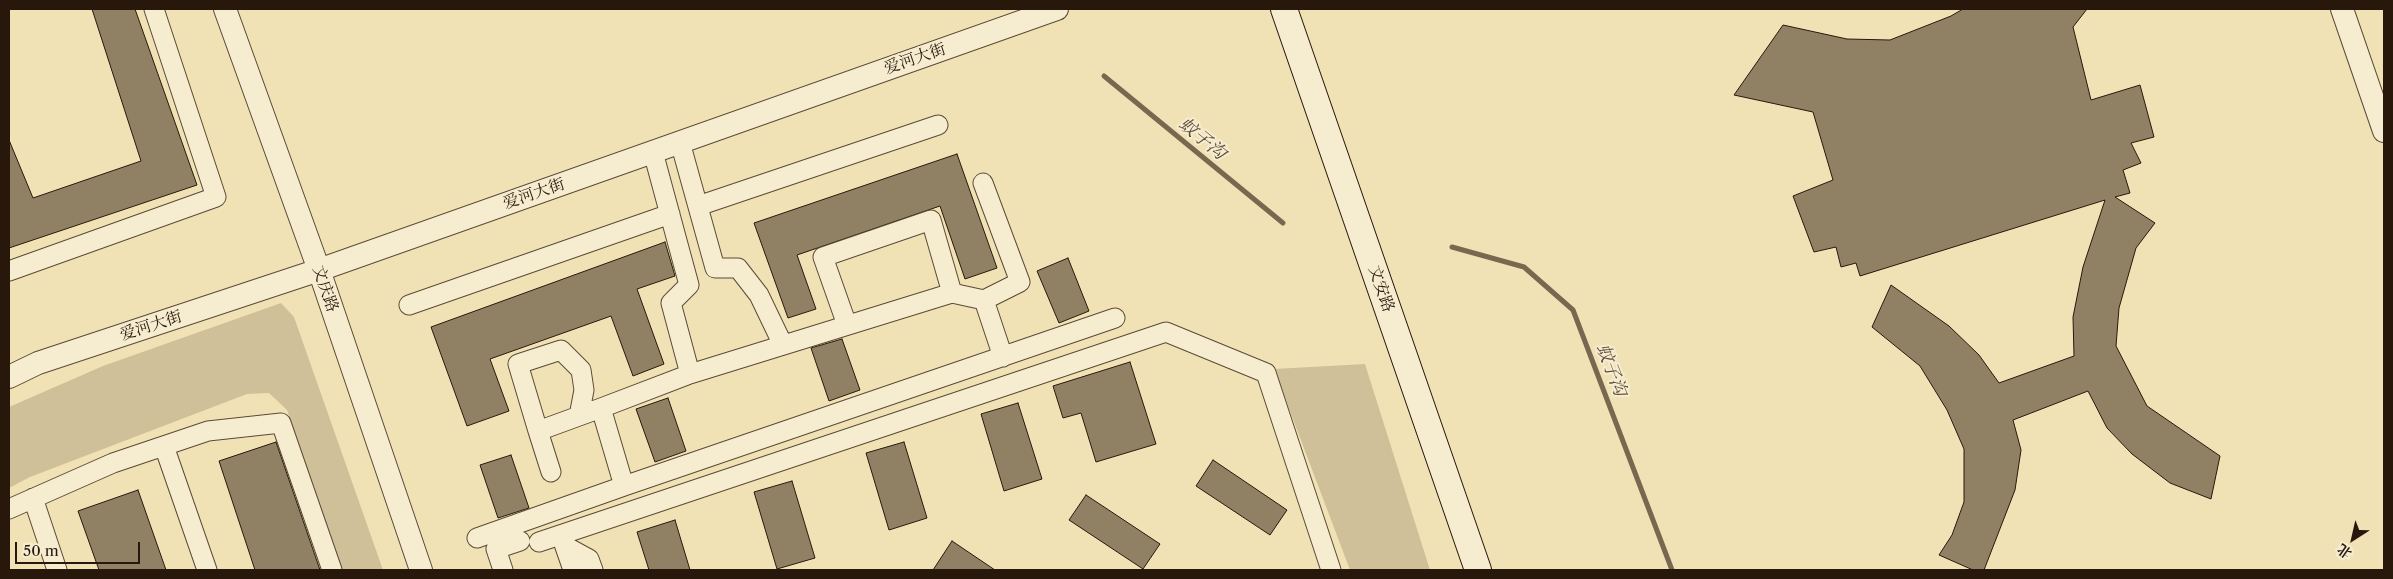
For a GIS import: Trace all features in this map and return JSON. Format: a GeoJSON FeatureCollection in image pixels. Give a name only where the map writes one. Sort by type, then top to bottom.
{"type":"FeatureCollection","features":[{"type":"Feature","properties":{"kind":"main road","name":"文安路"},"geometry":{"type":"LineString","coordinates":[[1284,9],[1478,570]]}},
{"type":"Feature","properties":{"kind":"street"},"geometry":{"type":"LineString","coordinates":[[9,271],[216,197],[154,9]]}},
{"type":"Feature","properties":{"kind":"street","name":"文庆路"},"geometry":{"type":"LineString","coordinates":[[225,9],[319,270],[421,570]]}},
{"type":"Feature","properties":{"kind":"street","name":"爱河大街"},"geometry":{"type":"LineString","coordinates":[[10,372],[319,270],[1057,9]]}},
{"type":"Feature","properties":{"kind":"street"},"geometry":{"type":"LineString","coordinates":[[2342,9],[2384,131]]}},
{"type":"Feature","properties":{"kind":"street"},"geometry":{"type":"LineString","coordinates":[[698,206],[938,125]]}},
{"type":"Feature","properties":{"kind":"street"},"geometry":{"type":"LineString","coordinates":[[680,142],[715,268],[738,268],[759,295],[783,345]]}},
{"type":"Feature","properties":{"kind":"street"},"geometry":{"type":"LineString","coordinates":[[654,152],[689,285],[671,303],[690,374]]}},
{"type":"Feature","properties":{"kind":"street"},"geometry":{"type":"LineString","coordinates":[[538,431],[690,374],[847,325],[952,293],[984,300],[1020,282],[983,183]]}},
{"type":"Feature","properties":{"kind":"street"},"geometry":{"type":"LineString","coordinates":[[408,305],[670,214]]}},
{"type":"Feature","properties":{"kind":"street"},"geometry":{"type":"LineString","coordinates":[[847,325],[822,257],[931,220],[952,293]]}},
{"type":"Feature","properties":{"kind":"street"},"geometry":{"type":"LineString","coordinates":[[984,300],[1003,357]]}},
{"type":"Feature","properties":{"kind":"street"},"geometry":{"type":"LineString","coordinates":[[477,538],[1115,318]]}},
{"type":"Feature","properties":{"kind":"street"},"geometry":{"type":"LineString","coordinates":[[539,542],[563,541],[1166,332],[1266,373],[1331,570]]}},
{"type":"Feature","properties":{"kind":"street"},"geometry":{"type":"LineString","coordinates":[[551,472],[518,364],[561,350],[581,370],[584,390],[579,416]]}},
{"type":"Feature","properties":{"kind":"street"},"geometry":{"type":"LineString","coordinates":[[600,408],[624,486]]}},
{"type":"Feature","properties":{"kind":"street"},"geometry":{"type":"LineString","coordinates":[[9,509],[113,464],[208,431],[281,423],[332,570]]}},
{"type":"Feature","properties":{"kind":"street"},"geometry":{"type":"LineString","coordinates":[[164,446],[206,570]]}},
{"type":"Feature","properties":{"kind":"street"},"geometry":{"type":"LineString","coordinates":[[33,498],[57,570]]}},
{"type":"Feature","properties":{"kind":"street"},"geometry":{"type":"LineString","coordinates":[[503,570],[496,549],[520,541]]}},
{"type":"Feature","properties":{"kind":"street"},"geometry":{"type":"LineString","coordinates":[[563,541],[574,570]]}},
{"type":"Feature","properties":{"kind":"street"},"geometry":{"type":"LineString","coordinates":[[563,541],[589,559],[593,570]]}},
{"type":"Feature","properties":{"kind":"shaded area"},"geometry":{"type":"Polygon","coordinates":[[[281,303],[294,317],[383,570],[342,570],[287,410],[269,393],[247,394],[30,477],[9,488],[9,407],[103,366],[281,303]]]}},
{"type":"Feature","properties":{"kind":"shaded area"},"geometry":{"type":"Polygon","coordinates":[[[1365,364],[1430,570],[1350,570],[1274,369],[1365,364]]]}},
{"type":"Feature","properties":{"kind":"building"},"geometry":{"type":"Polygon","coordinates":[[[92,9],[135,9],[197,185],[9,248],[9,140],[33,198],[141,161],[92,9]]]}},
{"type":"Feature","properties":{"kind":"building"},"geometry":{"type":"Polygon","coordinates":[[[1963,9],[2087,9],[2073,27],[2091,100],[2140,85],[2154,137],[2131,143],[2141,163],[2123,170],[2130,193],[2115,197],[2155,223],[2136,248],[2119,308],[2116,346],[2147,406],[2220,456],[2211,499],[2170,483],[2132,454],[2107,428],[2088,391],[2013,420],[2021,450],[2015,490],[1984,570],[1973,570],[1939,555],[1952,535],[1964,502],[1964,449],[1947,410],[1920,366],[1872,327],[1891,285],[1949,326],[1979,355],[1999,383],[2074,356],[2073,317],[2083,267],[2105,200],[1860,276],[1856,263],[1841,267],[1836,247],[1814,252],[1793,196],[1833,180],[1813,112],[1734,95],[1783,25],[1847,39],[1890,40],[1951,16],[1963,9]]]}},
{"type":"Feature","properties":{"kind":"building"},"geometry":{"type":"Polygon","coordinates":[[[957,154],[997,268],[965,279],[940,206],[797,255],[816,309],[788,318],[754,223],[957,154]]]}},
{"type":"Feature","properties":{"kind":"building"},"geometry":{"type":"Polygon","coordinates":[[[665,242],[675,276],[637,289],[664,364],[633,376],[611,316],[490,359],[509,411],[467,426],[431,327],[665,242]]]}},
{"type":"Feature","properties":{"kind":"building"},"geometry":{"type":"Polygon","coordinates":[[[1068,258],[1089,311],[1059,323],[1037,271],[1068,258]]]}},
{"type":"Feature","properties":{"kind":"building"},"geometry":{"type":"Polygon","coordinates":[[[842,339],[860,390],[829,401],[811,348],[842,339]]]}},
{"type":"Feature","properties":{"kind":"building"},"geometry":{"type":"Polygon","coordinates":[[[1130,362],[1156,444],[1096,462],[1081,413],[1063,418],[1053,386],[1130,362]]]}},
{"type":"Feature","properties":{"kind":"building"},"geometry":{"type":"Polygon","coordinates":[[[668,398],[686,451],[655,462],[636,409],[668,398]]]}},
{"type":"Feature","properties":{"kind":"building"},"geometry":{"type":"Polygon","coordinates":[[[1018,403],[1042,479],[1004,491],[981,414],[1018,403]]]}},
{"type":"Feature","properties":{"kind":"building"},"geometry":{"type":"Polygon","coordinates":[[[276,442],[320,570],[255,570],[219,461],[276,442]]]}},
{"type":"Feature","properties":{"kind":"building"},"geometry":{"type":"Polygon","coordinates":[[[904,442],[927,518],[889,530],[866,453],[904,442]]]}},
{"type":"Feature","properties":{"kind":"building"},"geometry":{"type":"Polygon","coordinates":[[[511,455],[529,508],[498,518],[480,465],[511,455]]]}},
{"type":"Feature","properties":{"kind":"building"},"geometry":{"type":"Polygon","coordinates":[[[1213,460],[1287,510],[1270,535],[1196,486],[1213,460]]]}},
{"type":"Feature","properties":{"kind":"building"},"geometry":{"type":"Polygon","coordinates":[[[792,481],[815,558],[777,569],[754,492],[792,481]]]}},
{"type":"Feature","properties":{"kind":"building"},"geometry":{"type":"Polygon","coordinates":[[[138,490],[166,570],[99,570],[78,511],[138,490]]]}},
{"type":"Feature","properties":{"kind":"building"},"geometry":{"type":"Polygon","coordinates":[[[1086,495],[1160,544],[1143,569],[1069,520],[1086,495]]]}},
{"type":"Feature","properties":{"kind":"building"},"geometry":{"type":"Polygon","coordinates":[[[675,520],[690,570],[649,570],[637,532],[675,520]]]}},
{"type":"Feature","properties":{"kind":"building"},"geometry":{"type":"Polygon","coordinates":[[[952,541],[995,570],[933,570],[952,541]]]}},
{"type":"Feature","properties":{"kind":"waterway","name":"蚊子沟"},"geometry":{"type":"LineString","coordinates":[[1104,76],[1283,223]]}},
{"type":"Feature","properties":{"kind":"waterway","name":"蚊子沟"},"geometry":{"type":"LineString","coordinates":[[1452,247],[1524,267],[1573,310],[1672,570]]}}]}
